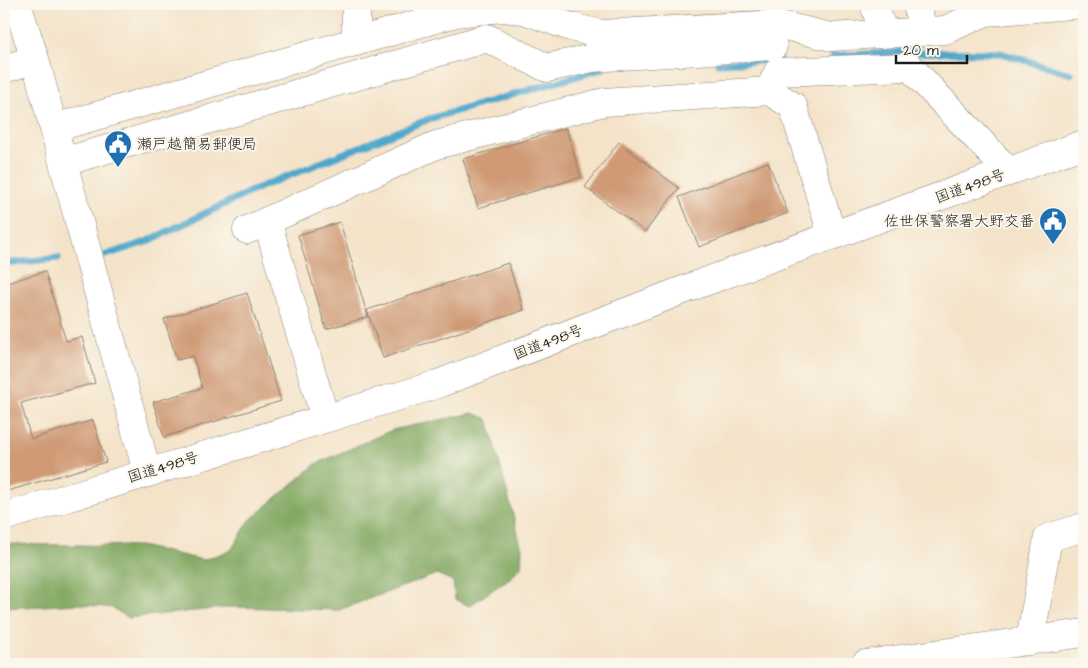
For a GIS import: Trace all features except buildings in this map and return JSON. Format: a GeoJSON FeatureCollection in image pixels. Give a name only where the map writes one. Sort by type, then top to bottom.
{"type":"FeatureCollection","features":[{"type":"Feature","properties":{"kind":"main road"},"geometry":{"type":"LineString","coordinates":[[17,4],[36,60],[147,472]]}},
{"type":"Feature","properties":{"kind":"main road"},"geometry":{"type":"LineString","coordinates":[[356,4],[356,42]]}},
{"type":"Feature","properties":{"kind":"main road"},"geometry":{"type":"LineString","coordinates":[[874,4],[884,34]]}},
{"type":"Feature","properties":{"kind":"main road"},"geometry":{"type":"LineString","coordinates":[[917,4],[923,32]]}},
{"type":"Feature","properties":{"kind":"main road"},"geometry":{"type":"LineString","coordinates":[[54,128],[456,13],[501,8],[524,10],[571,27],[600,34],[771,35]]}},
{"type":"Feature","properties":{"kind":"main road"},"geometry":{"type":"LineString","coordinates":[[832,236],[793,106],[773,82],[771,35],[777,24],[832,37],[945,30],[986,12],[1083,12]]}},
{"type":"Feature","properties":{"kind":"main road"},"geometry":{"type":"LineString","coordinates":[[63,162],[487,38],[548,68],[592,58],[771,35]]}},
{"type":"Feature","properties":{"kind":"main road"},"geometry":{"type":"LineString","coordinates":[[4,69],[36,60]]}},
{"type":"Feature","properties":{"kind":"main road"},"geometry":{"type":"LineString","coordinates":[[325,418],[257,226],[436,146],[604,102],[910,67],[1009,172]]}},
{"type":"Feature","properties":{"kind":"main road","name":"国道498号"},"geometry":{"type":"LineString","coordinates":[[4,517],[435,385],[1084,144]]}},
{"type":"Feature","properties":{"kind":"main road"},"geometry":{"type":"LineString","coordinates":[[1030,641],[1048,538],[1084,527]]}},
{"type":"Feature","properties":{"kind":"main road"},"geometry":{"type":"LineString","coordinates":[[865,664],[1084,633]]}},
{"type":"Feature","properties":{"kind":"green space"},"geometry":{"type":"Polygon","coordinates":[[[473,413],[488,419],[522,549],[521,567],[510,578],[469,606],[455,599],[453,581],[437,574],[339,610],[232,607],[128,618],[113,608],[79,604],[4,608],[4,544],[140,546],[203,560],[231,550],[250,520],[316,464],[392,430],[473,413]]]}},
{"type":"Feature","properties":{"kind":"waterway"},"geometry":{"type":"LineString","coordinates":[[833,56],[900,52],[1000,53],[1071,74]]}},
{"type":"Feature","properties":{"kind":"waterway"},"geometry":{"type":"LineString","coordinates":[[718,63],[779,60]]}},
{"type":"Feature","properties":{"kind":"waterway"},"geometry":{"type":"LineString","coordinates":[[106,255],[146,242],[258,188],[429,119],[602,69]]}},
{"type":"Feature","properties":{"kind":"waterway"},"geometry":{"type":"LineString","coordinates":[[4,264],[58,258]]}},
{"type":"Feature","properties":{"kind":"place","name":"瀬戸越簡易郵便局"},"geometry":{"type":"Point","coordinates":[118,168]}},
{"type":"Feature","properties":{"kind":"place","name":"佐世保警察署大野交番"},"geometry":{"type":"Point","coordinates":[1053,245]}}]}
